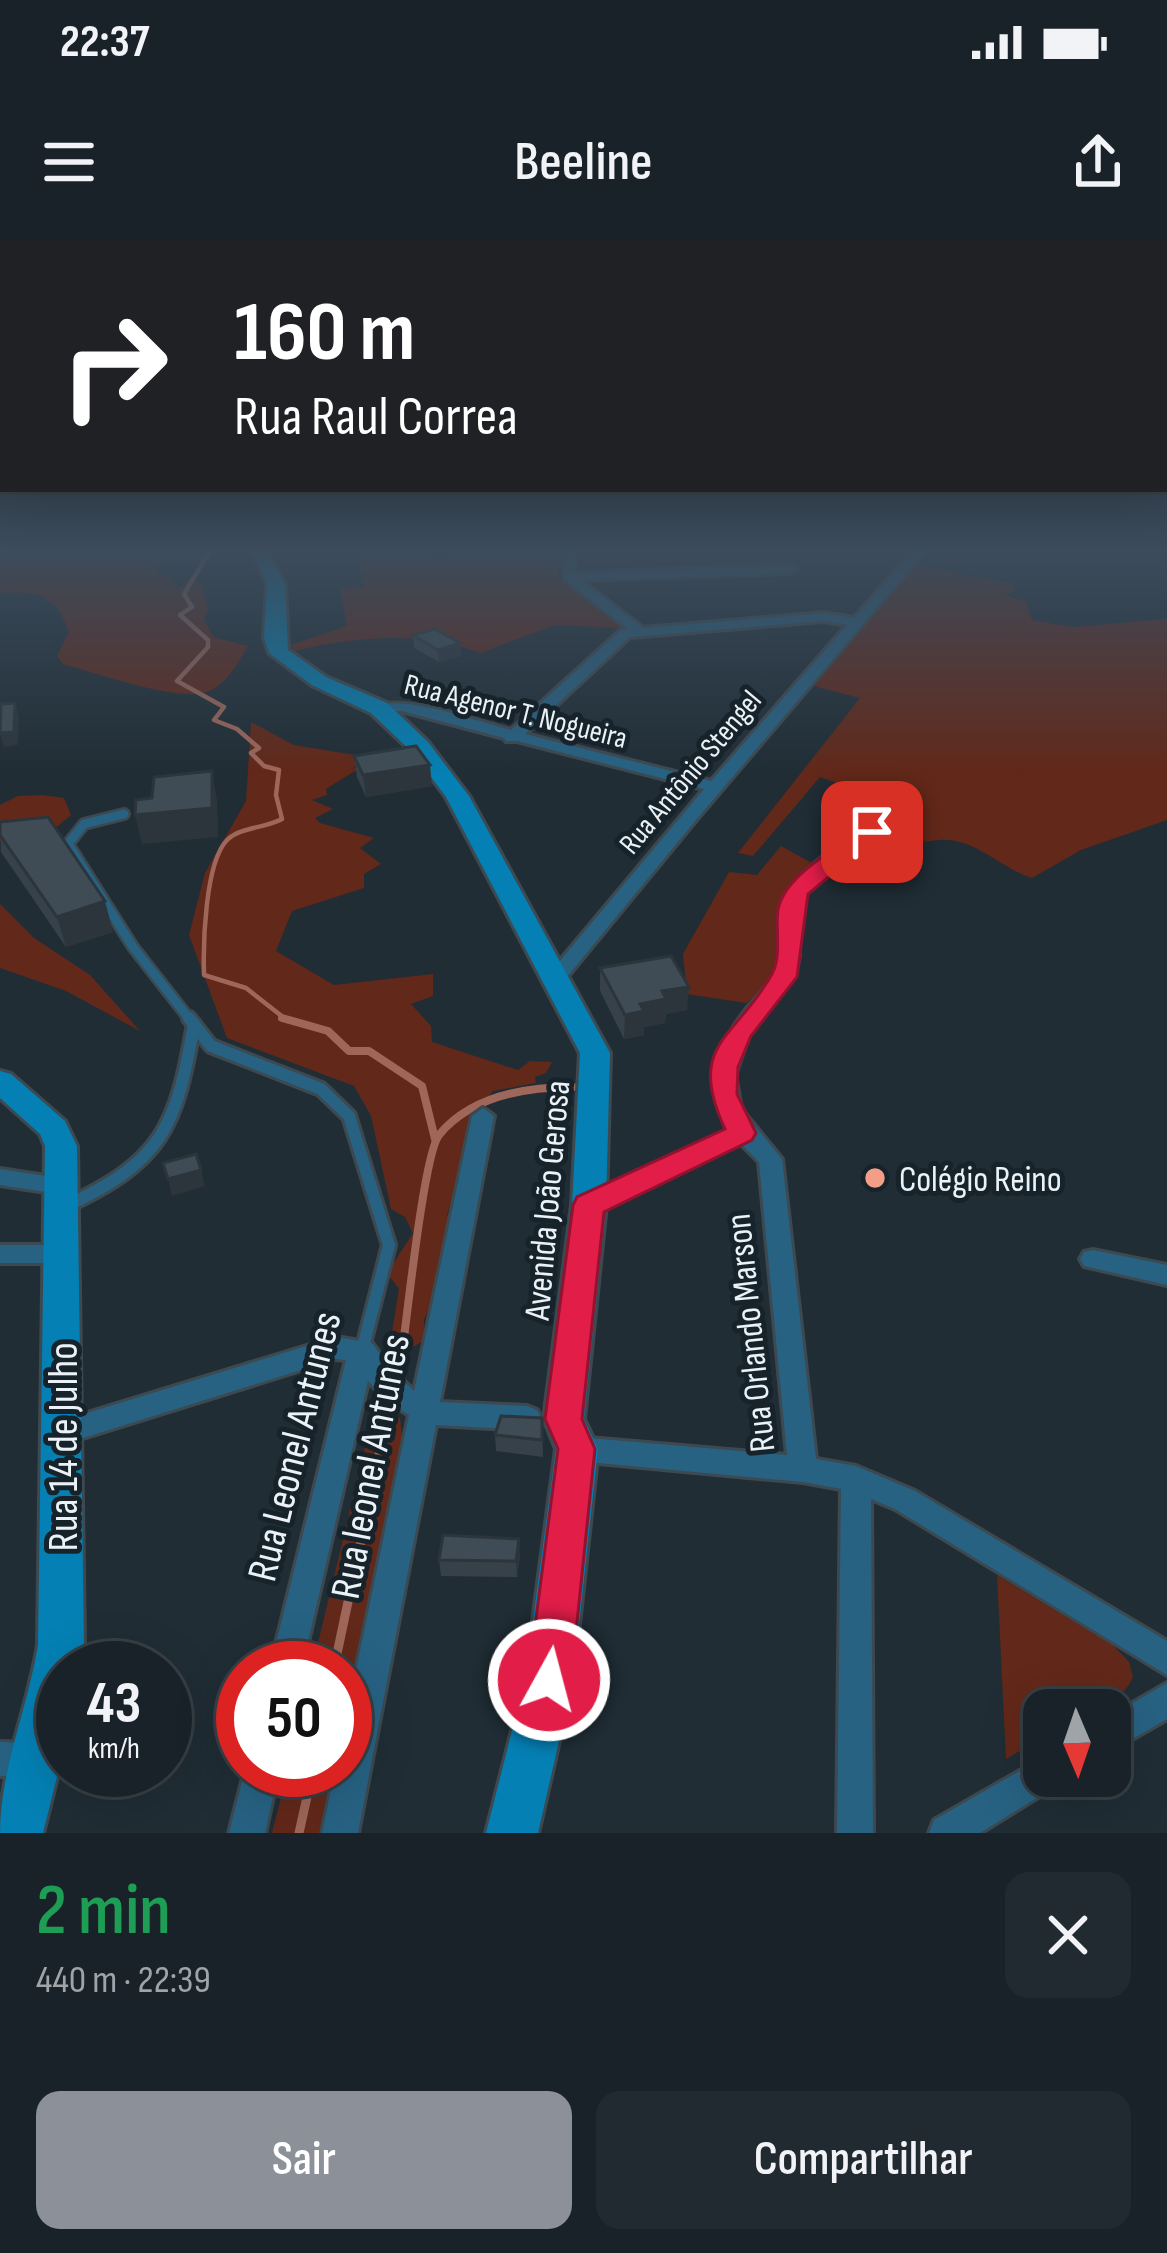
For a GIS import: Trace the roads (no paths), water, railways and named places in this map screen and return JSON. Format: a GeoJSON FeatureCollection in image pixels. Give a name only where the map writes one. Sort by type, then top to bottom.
{"type":"FeatureCollection","features":[{"type":"Feature","properties":{"kind":"main road","name":"Avenida João Gerosa"},"geometry":{"type":"LineString","coordinates":[[274,625],[279,653],[319,682],[379,708],[420,747],[457,796],[595,1053],[589,1205],[549,1680],[512,1833]]}},
{"type":"Feature","properties":{"kind":"main road","name":"Rua 14 de Julho"},"geometry":{"type":"LineString","coordinates":[[0,1081],[54,1129],[61,1146],[61,1646],[19,1760],[17,1833]]}},
{"type":"Feature","properties":{"kind":"street"},"geometry":{"type":"LineString","coordinates":[[631,625],[638,631]]}},
{"type":"Feature","properties":{"kind":"street"},"geometry":{"type":"LineString","coordinates":[[512,738],[626,633],[713,625]]}},
{"type":"Feature","properties":{"kind":"street","name":"Rua Antônio Stengel"},"geometry":{"type":"LineString","coordinates":[[555,979],[710,786],[854,625]]}},
{"type":"Feature","properties":{"kind":"street","name":"Rua Agenor T. Nogueira"},"geometry":{"type":"LineString","coordinates":[[379,708],[402,707],[710,786]]}},
{"type":"Feature","properties":{"kind":"street","name":"Rua Orlando Marson"},"geometry":{"type":"LineString","coordinates":[[803,1468],[770,1160],[741,1133],[723,1094],[724,1067],[739,1034],[784,977],[789,962],[790,906],[798,890],[872,832]]}},
{"type":"Feature","properties":{"kind":"street","name":"Rua leonel Antunes"},"geometry":{"type":"LineString","coordinates":[[340,1833],[483,1116]]}},
{"type":"Feature","properties":{"kind":"street"},"geometry":{"type":"LineString","coordinates":[[589,1205],[741,1133]]}},
{"type":"Feature","properties":{"kind":"street"},"geometry":{"type":"LineString","coordinates":[[0,1177],[58,1198]]}},
{"type":"Feature","properties":{"kind":"street"},"geometry":{"type":"LineString","coordinates":[[0,1254],[62,1254]]}},
{"type":"Feature","properties":{"kind":"street"},"geometry":{"type":"LineString","coordinates":[[1094,1259],[1167,1275]]}},
{"type":"Feature","properties":{"kind":"street"},"geometry":{"type":"LineString","coordinates":[[64,1432],[336,1348],[362,1351],[376,1373],[422,1413],[856,1478],[905,1500],[1167,1659]]}},
{"type":"Feature","properties":{"kind":"street","name":"Rua Leonel Antunes"},"geometry":{"type":"LineString","coordinates":[[292,1641],[362,1351]]}},
{"type":"Feature","properties":{"kind":"street"},"geometry":{"type":"LineString","coordinates":[[855,1833],[856,1478]]}},
{"type":"Feature","properties":{"kind":"street"},"geometry":{"type":"LineString","coordinates":[[1131,1722],[1167,1700]]}},
{"type":"Feature","properties":{"kind":"street"},"geometry":{"type":"LineString","coordinates":[[946,1833],[1023,1787]]}},
{"type":"Feature","properties":{"kind":"street"},"geometry":{"type":"LineString","coordinates":[[247,1833],[256,1797]]}},
{"type":"Feature","properties":{"kind":"lane"},"geometry":{"type":"LineString","coordinates":[[58,1198],[112,1185],[158,1148],[178,1115],[194,1024],[133,947],[68,844],[74,829],[88,821],[124,814]]}},
{"type":"Feature","properties":{"kind":"lane","name":"Rua Leonel Antunes"},"geometry":{"type":"LineString","coordinates":[[194,1024],[224,1053],[305,1082],[342,1105],[389,1245],[362,1351]]}},
{"type":"Feature","properties":{"kind":"waterway"},"geometry":{"type":"LineString","coordinates":[[192,625],[208,640],[208,647],[177,681],[224,707],[214,720],[237,729],[259,748],[251,753],[264,766],[279,770],[276,795],[282,819],[232,836],[220,851],[207,904],[204,975],[246,988],[285,1019]]}},
{"type":"Feature","properties":{"kind":"waterway"},"geometry":{"type":"LineString","coordinates":[[285,1019],[328,1031],[349,1051],[369,1051],[422,1086],[435,1139]]}},
{"type":"Feature","properties":{"kind":"waterway"},"geometry":{"type":"LineString","coordinates":[[402,1353],[422,1203],[439,1135],[467,1111],[500,1096],[573,1087]]}},
{"type":"Feature","properties":{"kind":"waterway"},"geometry":{"type":"LineString","coordinates":[[340,1641],[386,1422]]}},
{"type":"Feature","properties":{"kind":"waterway"},"geometry":{"type":"LineString","coordinates":[[299,1833],[307,1797]]}},
{"type":"Feature","properties":{"kind":"place","name":"Colégio Reino"},"geometry":{"type":"Point","coordinates":[875,1178]}}]}
